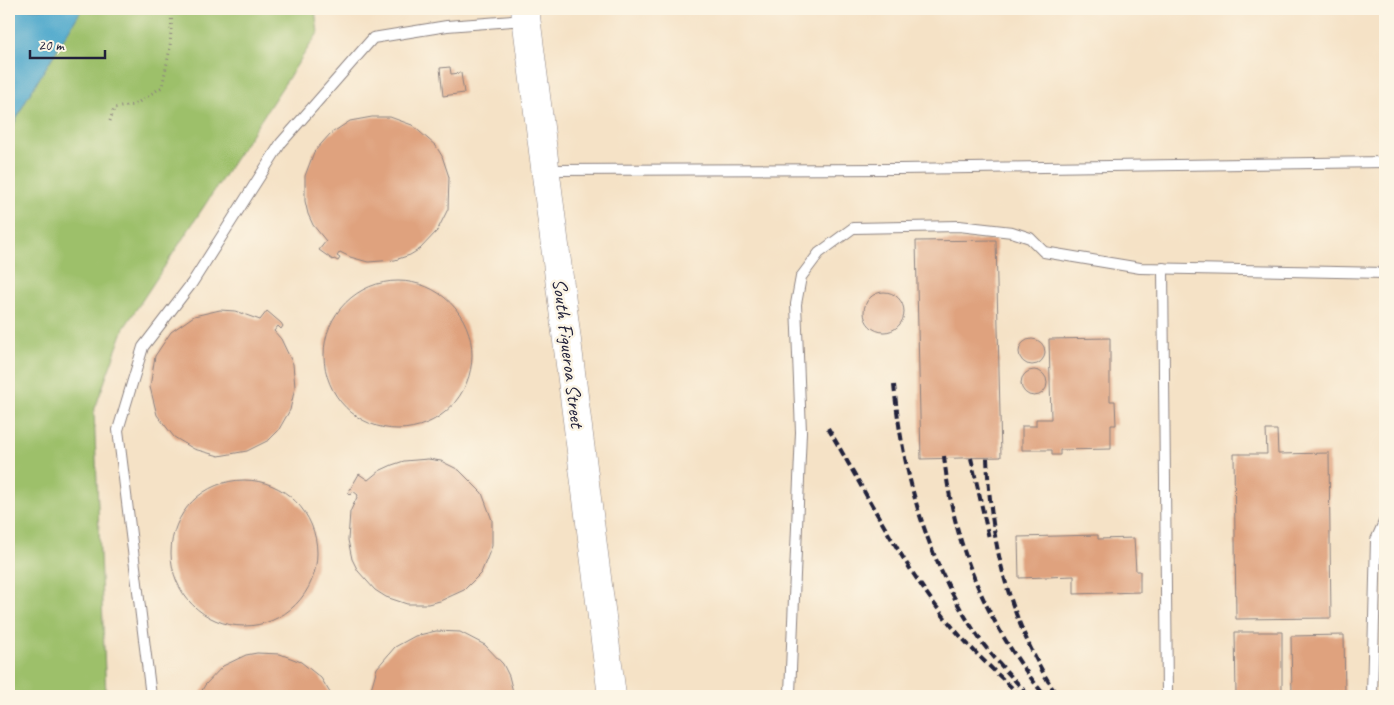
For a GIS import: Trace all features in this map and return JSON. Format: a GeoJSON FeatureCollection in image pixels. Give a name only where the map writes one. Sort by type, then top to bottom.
{"type":"FeatureCollection","features":[{"type":"Feature","properties":{"kind":"main road","name":"South Figueroa Street"},"geometry":{"type":"LineString","coordinates":[[526,14],[612,696]]}},
{"type":"Feature","properties":{"kind":"lane"},"geometry":{"type":"LineString","coordinates":[[150,696],[118,430],[143,347],[192,283],[281,143],[373,38],[526,14]]}},
{"type":"Feature","properties":{"kind":"lane"},"geometry":{"type":"LineString","coordinates":[[546,170],[899,169],[1385,162]]}},
{"type":"Feature","properties":{"kind":"lane"},"geometry":{"type":"LineString","coordinates":[[790,693],[801,432],[796,304],[801,277],[819,253],[853,228],[959,226],[1012,232],[1030,238],[1044,252],[1140,268],[1385,273]]}},
{"type":"Feature","properties":{"kind":"lane"},"geometry":{"type":"LineString","coordinates":[[1164,268],[1167,696]]}},
{"type":"Feature","properties":{"kind":"lane"},"geometry":{"type":"LineString","coordinates":[[1372,696],[1376,540],[1385,520]]}},
{"type":"Feature","properties":{"kind":"path"},"geometry":{"type":"LineString","coordinates":[[110,121],[114,108],[134,105],[162,87],[170,48],[172,9]]}},
{"type":"Feature","properties":{"kind":"green space"},"geometry":{"type":"Polygon","coordinates":[[[9,9],[315,9],[318,33],[124,328],[94,411],[106,696],[9,696],[9,9]]]}},
{"type":"Feature","properties":{"kind":"water"},"geometry":{"type":"Polygon","coordinates":[[[9,9],[82,9],[26,100],[9,134],[9,9]]]}},
{"type":"Feature","properties":{"kind":"building"},"geometry":{"type":"Polygon","coordinates":[[[450,67],[451,74],[461,73],[464,93],[443,96],[440,68],[450,67]]]}},
{"type":"Feature","properties":{"kind":"building"},"geometry":{"type":"Polygon","coordinates":[[[372,117],[390,117],[412,125],[436,146],[442,156],[449,177],[448,209],[437,231],[420,249],[410,255],[395,260],[368,262],[340,252],[337,256],[340,258],[338,261],[333,260],[319,250],[326,241],[313,225],[308,214],[305,201],[305,176],[314,152],[330,134],[350,121],[372,117]]]}},
{"type":"Feature","properties":{"kind":"building"},"geometry":{"type":"Polygon","coordinates":[[[996,240],[1001,457],[921,459],[916,241],[996,240]]]}},
{"type":"Feature","properties":{"kind":"building"},"geometry":{"type":"Polygon","coordinates":[[[398,281],[413,282],[426,286],[451,302],[467,327],[471,340],[471,370],[467,383],[451,408],[426,424],[413,428],[398,429],[383,428],[370,424],[345,408],[329,383],[325,370],[324,355],[325,340],[329,327],[345,302],[370,286],[383,282],[398,281]]]}},
{"type":"Feature","properties":{"kind":"building"},"geometry":{"type":"Polygon","coordinates":[[[880,292],[888,292],[895,295],[901,301],[904,312],[901,323],[895,329],[888,332],[880,332],[873,329],[867,323],[864,316],[864,308],[867,301],[873,295],[880,292]]]}},
{"type":"Feature","properties":{"kind":"building"},"geometry":{"type":"Polygon","coordinates":[[[220,310],[235,311],[260,320],[267,311],[281,323],[283,326],[281,329],[278,326],[274,331],[281,339],[293,364],[295,387],[290,410],[278,431],[269,440],[247,451],[219,456],[194,449],[174,437],[157,415],[150,387],[155,356],[171,332],[194,316],[220,310]]]}},
{"type":"Feature","properties":{"kind":"building"},"geometry":{"type":"Polygon","coordinates":[[[1110,338],[1110,401],[1115,401],[1116,425],[1111,425],[1111,449],[1060,450],[1060,455],[1052,455],[1052,450],[1022,450],[1022,426],[1036,426],[1036,419],[1051,419],[1049,339],[1110,338]]]}},
{"type":"Feature","properties":{"kind":"building"},"geometry":{"type":"Polygon","coordinates":[[[1032,339],[1041,343],[1045,352],[1041,361],[1032,365],[1023,361],[1019,352],[1023,343],[1032,339]]]}},
{"type":"Feature","properties":{"kind":"building"},"geometry":{"type":"Polygon","coordinates":[[[1034,370],[1043,374],[1047,383],[1043,392],[1034,396],[1025,392],[1021,383],[1025,374],[1034,370]]]}},
{"type":"Feature","properties":{"kind":"building"},"geometry":{"type":"Polygon","coordinates":[[[1266,430],[1277,430],[1278,454],[1329,453],[1331,618],[1236,619],[1234,454],[1267,454],[1266,430]]]}},
{"type":"Feature","properties":{"kind":"building"},"geometry":{"type":"Polygon","coordinates":[[[428,459],[441,461],[459,470],[482,493],[492,520],[492,546],[481,573],[464,590],[440,601],[428,604],[407,604],[386,597],[375,590],[358,571],[352,559],[348,540],[350,512],[358,495],[353,491],[350,495],[348,493],[359,474],[368,480],[379,471],[392,465],[404,461],[428,459]]]}},
{"type":"Feature","properties":{"kind":"building"},"geometry":{"type":"Polygon","coordinates":[[[244,480],[272,486],[295,502],[311,525],[317,553],[311,581],[295,604],[272,620],[244,626],[216,620],[193,604],[177,581],[171,553],[177,525],[193,502],[216,486],[244,480]]]}},
{"type":"Feature","properties":{"kind":"building"},"geometry":{"type":"Polygon","coordinates":[[[1098,535],[1098,539],[1134,538],[1136,571],[1140,571],[1140,592],[1074,594],[1074,576],[1019,578],[1018,537],[1098,535]]]}},
{"type":"Feature","properties":{"kind":"building"},"geometry":{"type":"Polygon","coordinates":[[[436,631],[460,632],[485,645],[503,664],[509,676],[514,696],[369,696],[377,668],[395,647],[415,636],[436,631]]]}},
{"type":"Feature","properties":{"kind":"building"},"geometry":{"type":"Polygon","coordinates":[[[1235,632],[1282,632],[1282,696],[1236,696],[1235,632]]]}},
{"type":"Feature","properties":{"kind":"building"},"geometry":{"type":"Polygon","coordinates":[[[1344,635],[1345,696],[1292,696],[1291,636],[1344,635]]]}},
{"type":"Feature","properties":{"kind":"building"},"geometry":{"type":"Polygon","coordinates":[[[257,653],[280,654],[301,662],[321,678],[332,696],[199,696],[205,685],[223,666],[246,655],[257,653]]]}},
{"type":"Feature","properties":{"kind":"railway"},"geometry":{"type":"LineString","coordinates":[[894,385],[904,454],[912,488],[934,554],[965,616],[984,645],[1029,696]]}},
{"type":"Feature","properties":{"kind":"railway"},"geometry":{"type":"LineString","coordinates":[[828,428],[882,523],[926,593],[960,636],[1021,696]]}},
{"type":"Feature","properties":{"kind":"railway"},"geometry":{"type":"LineString","coordinates":[[944,456],[956,522],[976,584],[1006,642],[1045,696]]}},
{"type":"Feature","properties":{"kind":"railway"},"geometry":{"type":"LineString","coordinates":[[971,458],[989,538]]}},
{"type":"Feature","properties":{"kind":"railway"},"geometry":{"type":"LineString","coordinates":[[987,458],[993,522],[998,553],[1006,582],[1026,639],[1057,696]]}}]}
